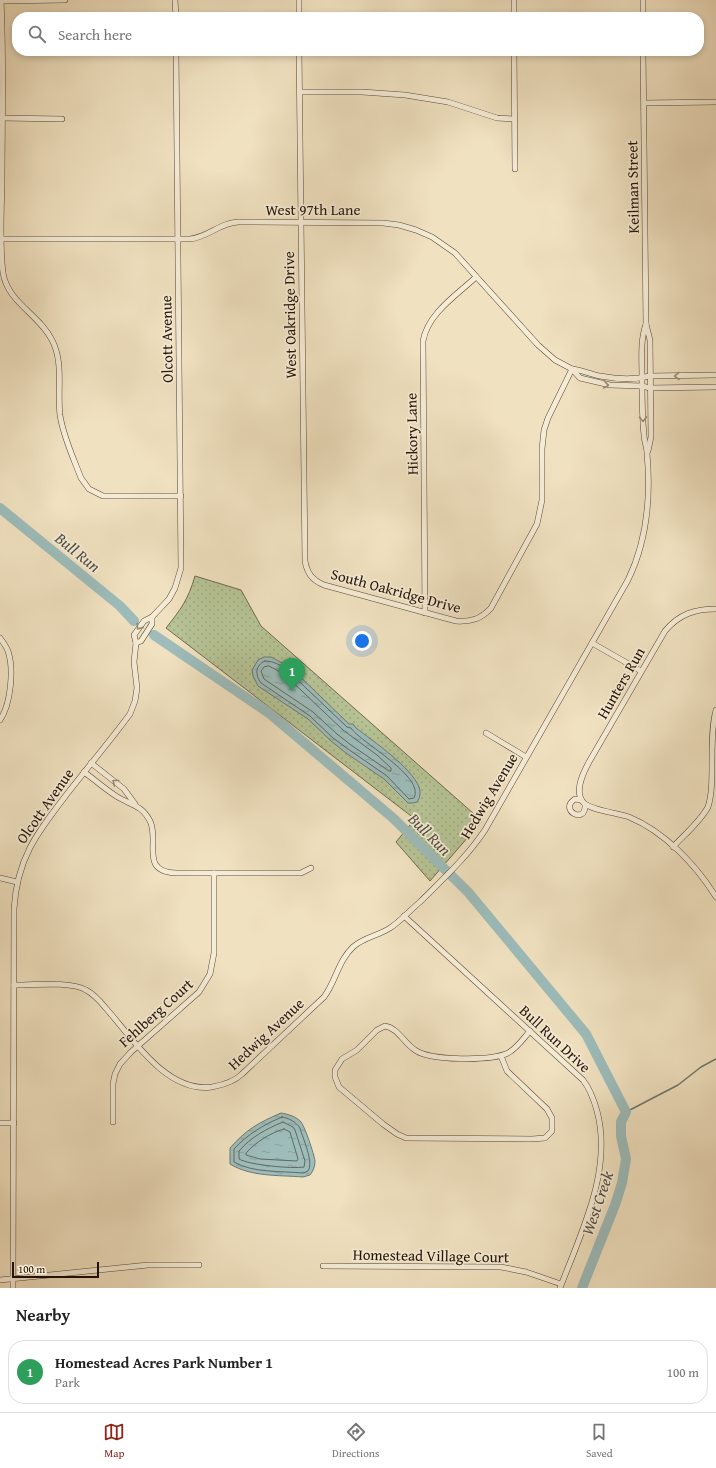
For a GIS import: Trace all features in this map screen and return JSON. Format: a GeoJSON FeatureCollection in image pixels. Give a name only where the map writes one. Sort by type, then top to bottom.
{"type":"FeatureCollection","features":[{"type":"Feature","properties":{"kind":"street"},"geometry":{"type":"LineString","coordinates":[[65,0],[1,0],[2,271],[7,287],[16,300],[42,326],[57,352],[59,364],[59,406],[61,419],[83,482],[89,489],[103,496],[181,496]]}},
{"type":"Feature","properties":{"kind":"street"},"geometry":{"type":"LineString","coordinates":[[175,0],[176,12]]}},
{"type":"Feature","properties":{"kind":"street"},"geometry":{"type":"LineString","coordinates":[[299,0],[299,12]]}},
{"type":"Feature","properties":{"kind":"street"},"geometry":{"type":"LineString","coordinates":[[514,0],[514,12]]}},
{"type":"Feature","properties":{"kind":"street"},"geometry":{"type":"LineString","coordinates":[[643,0],[643,12]]}},
{"type":"Feature","properties":{"kind":"street","name":"Olcott Avenue"},"geometry":{"type":"LineString","coordinates":[[13,1288],[14,909],[17,882],[32,841],[84,772],[126,720],[133,708],[137,688],[134,654],[136,643],[134,635],[144,621],[152,617],[172,594],[180,575],[182,560],[176,56]]}},
{"type":"Feature","properties":{"kind":"street","name":"West Oakridge Drive"},"geometry":{"type":"LineString","coordinates":[[299,56],[305,561],[307,570],[312,578]]}},
{"type":"Feature","properties":{"kind":"street"},"geometry":{"type":"LineString","coordinates":[[514,56],[515,169]]}},
{"type":"Feature","properties":{"kind":"street","name":"Keilman Street"},"geometry":{"type":"LineString","coordinates":[[643,56],[646,324],[650,340],[650,388]]}},
{"type":"Feature","properties":{"kind":"street"},"geometry":{"type":"LineString","coordinates":[[300,92],[366,92],[405,95],[448,102],[497,118],[514,118]]}},
{"type":"Feature","properties":{"kind":"street"},"geometry":{"type":"LineString","coordinates":[[644,103],[716,102]]}},
{"type":"Feature","properties":{"kind":"street"},"geometry":{"type":"LineString","coordinates":[[2,118],[62,119]]}},
{"type":"Feature","properties":{"kind":"street","name":"West 97th Lane"},"geometry":{"type":"LineString","coordinates":[[1,239],[178,240],[201,238],[228,223],[383,223],[412,229],[432,237],[448,248],[461,259],[543,350],[555,360],[572,369],[613,378],[716,375]]}},
{"type":"Feature","properties":{"kind":"street","name":"Hickory Lane"},"geometry":{"type":"LineString","coordinates":[[425,613],[423,341],[426,328],[434,316],[476,277]]}},
{"type":"Feature","properties":{"kind":"street","name":"Keilman Street"},"geometry":{"type":"LineString","coordinates":[[642,386],[642,339],[646,324]]}},
{"type":"Feature","properties":{"kind":"street","name":"West 97th Lane"},"geometry":{"type":"LineString","coordinates":[[572,369],[580,378],[592,382],[616,386],[642,386],[650,388],[716,387]]}},
{"type":"Feature","properties":{"kind":"street","name":"South Oakridge Drive"},"geometry":{"type":"LineString","coordinates":[[312,578],[324,585],[456,621],[467,622],[476,620],[484,614],[490,608],[537,524],[542,500],[542,449],[544,430],[548,418],[572,369]]}},
{"type":"Feature","properties":{"kind":"street","name":"Hedwig Avenue"},"geometry":{"type":"LineString","coordinates":[[14,985],[66,985],[85,989],[101,1002],[138,1045],[163,1071],[178,1081],[199,1087],[222,1085],[237,1079],[324,997],[334,982],[343,960],[354,947],[368,937],[391,928],[470,851],[479,838],[628,580],[639,552],[647,510],[647,452],[644,437],[642,386]]}},
{"type":"Feature","properties":{"kind":"street","name":"Hedwig Avenue"},"geometry":{"type":"LineString","coordinates":[[647,452],[651,437],[650,388]]}},
{"type":"Feature","properties":{"kind":"street","name":"Hunters Run"},"geometry":{"type":"LineString","coordinates":[[673,847],[658,834],[636,821],[616,813],[589,807],[583,802],[579,791],[586,768],[661,636],[673,622],[688,612],[716,609]]}},
{"type":"Feature","properties":{"kind":"street","name":"Olcott Avenue"},"geometry":{"type":"LineString","coordinates":[[136,643],[141,641],[152,624],[152,617]]}},
{"type":"Feature","properties":{"kind":"street"},"geometry":{"type":"LineString","coordinates":[[0,638],[8,652],[10,697],[7,707],[0,720]]}},
{"type":"Feature","properties":{"kind":"street"},"geometry":{"type":"LineString","coordinates":[[592,643],[641,671]]}},
{"type":"Feature","properties":{"kind":"street"},"geometry":{"type":"LineString","coordinates":[[716,710],[713,725],[713,788],[711,798],[705,812],[673,847],[701,875],[716,897]]}},
{"type":"Feature","properties":{"kind":"street"},"geometry":{"type":"LineString","coordinates":[[486,733],[526,757]]}},
{"type":"Feature","properties":{"kind":"street"},"geometry":{"type":"LineString","coordinates":[[91,763],[124,789],[135,805],[144,813],[150,822],[153,831],[154,862],[159,869],[163,871],[171,873],[301,873],[311,868]]}},
{"type":"Feature","properties":{"kind":"street"},"geometry":{"type":"LineString","coordinates":[[84,772],[116,797],[135,805]]}},
{"type":"Feature","properties":{"kind":"street","name":"Fehlberg Court"},"geometry":{"type":"LineString","coordinates":[[113,1122],[113,1084],[115,1074],[123,1060],[199,992],[208,978],[212,968],[214,953],[214,873]]}},
{"type":"Feature","properties":{"kind":"street"},"geometry":{"type":"LineString","coordinates":[[0,878],[17,882]]}},
{"type":"Feature","properties":{"kind":"street","name":"Bull Run Drive"},"geometry":{"type":"LineString","coordinates":[[404,916],[530,1031],[587,1086],[596,1106],[601,1131],[602,1155],[596,1186],[591,1205],[560,1286]]}},
{"type":"Feature","properties":{"kind":"street"},"geometry":{"type":"LineString","coordinates":[[501,1056],[507,1071],[550,1112],[553,1125],[550,1134],[542,1139],[406,1138],[388,1128],[339,1087],[335,1077],[335,1070],[342,1059],[357,1050],[377,1030],[385,1026],[392,1028],[411,1048],[427,1056],[438,1057],[484,1058],[501,1056],[514,1049],[530,1031]]}},
{"type":"Feature","properties":{"kind":"street"},"geometry":{"type":"LineString","coordinates":[[0,1123],[14,1123]]}},
{"type":"Feature","properties":{"kind":"street"},"geometry":{"type":"LineString","coordinates":[[0,1280],[148,1265],[199,1265]]}},
{"type":"Feature","properties":{"kind":"street","name":"Homestead Village Court"},"geometry":{"type":"LineString","coordinates":[[323,1266],[501,1267],[526,1272],[560,1286]]}},
{"type":"Feature","properties":{"kind":"green space"},"geometry":{"type":"Polygon","coordinates":[[[195,576],[241,590],[261,626],[482,821],[430,881],[396,842],[415,819],[166,628],[184,604],[195,576]]]}},
{"type":"Feature","properties":{"kind":"water"},"geometry":{"type":"Polygon","coordinates":[[[264,657],[271,657],[290,667],[349,724],[353,724],[400,763],[415,779],[419,787],[420,795],[417,802],[408,803],[384,779],[346,753],[308,719],[258,686],[252,670],[258,660],[264,657]]]}},
{"type":"Feature","properties":{"kind":"water"},"geometry":{"type":"Polygon","coordinates":[[[281,1113],[295,1117],[303,1125],[315,1161],[314,1169],[310,1175],[303,1177],[265,1175],[247,1171],[230,1164],[230,1148],[236,1141],[253,1127],[281,1113]]]}},
{"type":"Feature","properties":{"kind":"waterway","name":"Bull Run"},"geometry":{"type":"LineString","coordinates":[[0,508],[120,606],[134,621]]}},
{"type":"Feature","properties":{"kind":"waterway","name":"Bull Run"},"geometry":{"type":"LineString","coordinates":[[154,635],[269,713],[393,818],[468,892],[586,1034],[626,1112],[621,1122],[621,1136],[626,1159],[622,1183],[615,1205],[582,1288]]}},
{"type":"Feature","properties":{"kind":"waterway","name":"West Creek"},"geometry":{"type":"LineString","coordinates":[[626,1112],[678,1085],[701,1067],[716,1059]]}},
{"type":"Feature","properties":{"kind":"place","name":"Homestead Acres Park Number 1"},"geometry":{"type":"Point","coordinates":[292,691]}}]}
